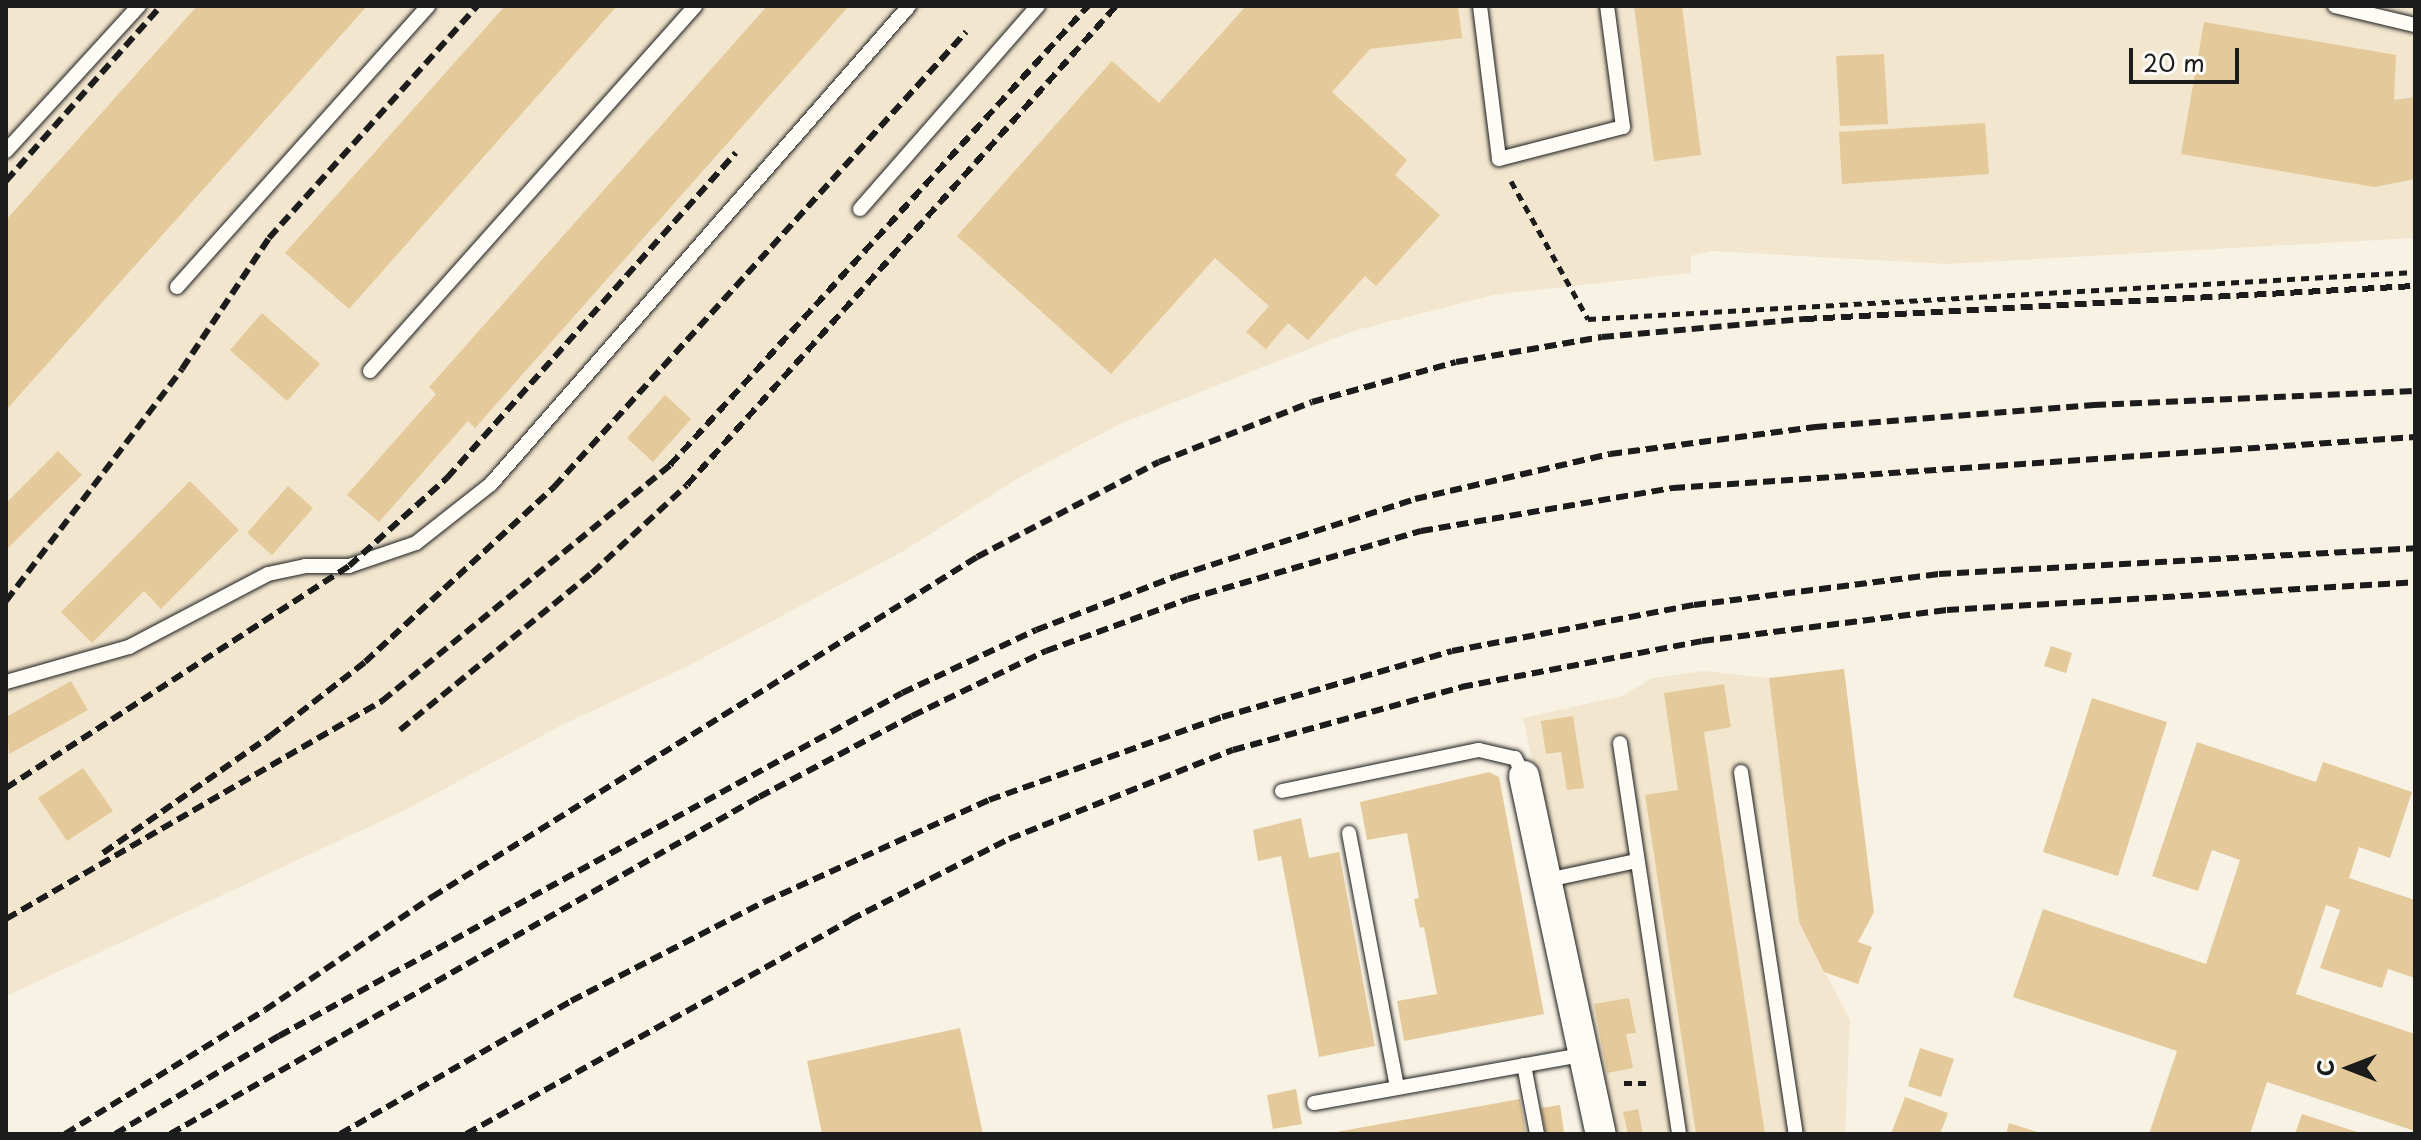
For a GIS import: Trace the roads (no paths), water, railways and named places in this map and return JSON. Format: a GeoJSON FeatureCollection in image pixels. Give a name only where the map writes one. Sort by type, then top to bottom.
{"type":"FeatureCollection","features":[{"type":"Feature","properties":{"kind":"street"},"geometry":{"type":"LineString","coordinates":[[1524,776],[1601,1134]]}},
{"type":"Feature","properties":{"kind":"lane"},"geometry":{"type":"LineString","coordinates":[[6,151],[139,6]]}},
{"type":"Feature","properties":{"kind":"lane"},"geometry":{"type":"LineString","coordinates":[[177,287],[428,6]]}},
{"type":"Feature","properties":{"kind":"lane"},"geometry":{"type":"LineString","coordinates":[[370,371],[695,6]]}},
{"type":"Feature","properties":{"kind":"lane"},"geometry":{"type":"LineString","coordinates":[[6,682],[129,647],[268,574],[305,566],[349,566],[416,543],[491,484],[909,6]]}},
{"type":"Feature","properties":{"kind":"lane"},"geometry":{"type":"LineString","coordinates":[[860,209],[1038,6]]}},
{"type":"Feature","properties":{"kind":"lane"},"geometry":{"type":"LineString","coordinates":[[1480,6],[1499,159],[1623,127],[1607,6]]}},
{"type":"Feature","properties":{"kind":"lane"},"geometry":{"type":"LineString","coordinates":[[2335,6],[2415,25]]}},
{"type":"Feature","properties":{"kind":"lane"},"geometry":{"type":"LineString","coordinates":[[1620,743],[1679,1134]]}},
{"type":"Feature","properties":{"kind":"lane"},"geometry":{"type":"LineString","coordinates":[[1282,791],[1479,750],[1515,758],[1524,776]]}},
{"type":"Feature","properties":{"kind":"lane"},"geometry":{"type":"LineString","coordinates":[[1741,772],[1796,1134]]}},
{"type":"Feature","properties":{"kind":"lane"},"geometry":{"type":"LineString","coordinates":[[1349,833],[1397,1088]]}},
{"type":"Feature","properties":{"kind":"lane"},"geometry":{"type":"LineString","coordinates":[[1548,880],[1637,861]]}},
{"type":"Feature","properties":{"kind":"lane"},"geometry":{"type":"LineString","coordinates":[[1524,1065],[1537,1134]]}},
{"type":"Feature","properties":{"kind":"lane"},"geometry":{"type":"LineString","coordinates":[[1314,1103],[1524,1065],[1588,1068]]}},
{"type":"Feature","properties":{"kind":"railway"},"geometry":{"type":"LineString","coordinates":[[6,181],[161,6]]}},
{"type":"Feature","properties":{"kind":"railway"},"geometry":{"type":"LineString","coordinates":[[6,601],[182,369],[269,238],[477,6]]}},
{"type":"Feature","properties":{"kind":"railway"},"geometry":{"type":"LineString","coordinates":[[6,919],[382,701],[670,465],[1088,6]]}},
{"type":"Feature","properties":{"kind":"railway"},"geometry":{"type":"LineString","coordinates":[[400,730],[592,573],[687,485],[1116,6]]}},
{"type":"Feature","properties":{"kind":"railway"},"geometry":{"type":"LineString","coordinates":[[103,853],[270,736],[365,662],[554,487],[966,32]]}},
{"type":"Feature","properties":{"kind":"railway"},"geometry":{"type":"LineString","coordinates":[[6,788],[349,566],[447,478],[736,153]]}},
{"type":"Feature","properties":{"kind":"railway"},"geometry":{"type":"LineString","coordinates":[[65,1134],[265,1010],[432,897],[977,557],[1159,462],[1312,402],[1456,362],[1602,337],[1805,319],[2415,286]]}},
{"type":"Feature","properties":{"kind":"railway"},"geometry":{"type":"LineString","coordinates":[[115,1134],[279,1036],[902,693],[1036,630],[1177,576],[1415,499],[1610,454],[1815,427],[2094,405],[2415,391]]}},
{"type":"Feature","properties":{"kind":"railway"},"geometry":{"type":"LineString","coordinates":[[170,1134],[759,797],[912,716],[1046,651],[1188,599],[1421,531],[1673,488],[2415,437]]}},
{"type":"Feature","properties":{"kind":"railway"},"geometry":{"type":"LineString","coordinates":[[340,1134],[571,1001],[764,902],[989,800],[1222,717],[1452,651],[1694,605],[1939,574],[2415,548]]}},
{"type":"Feature","properties":{"kind":"railway"},"geometry":{"type":"LineString","coordinates":[[466,1134],[850,920],[1009,839],[1233,750],[1461,687],[1702,641],[1947,610],[2415,582]]}}]}
